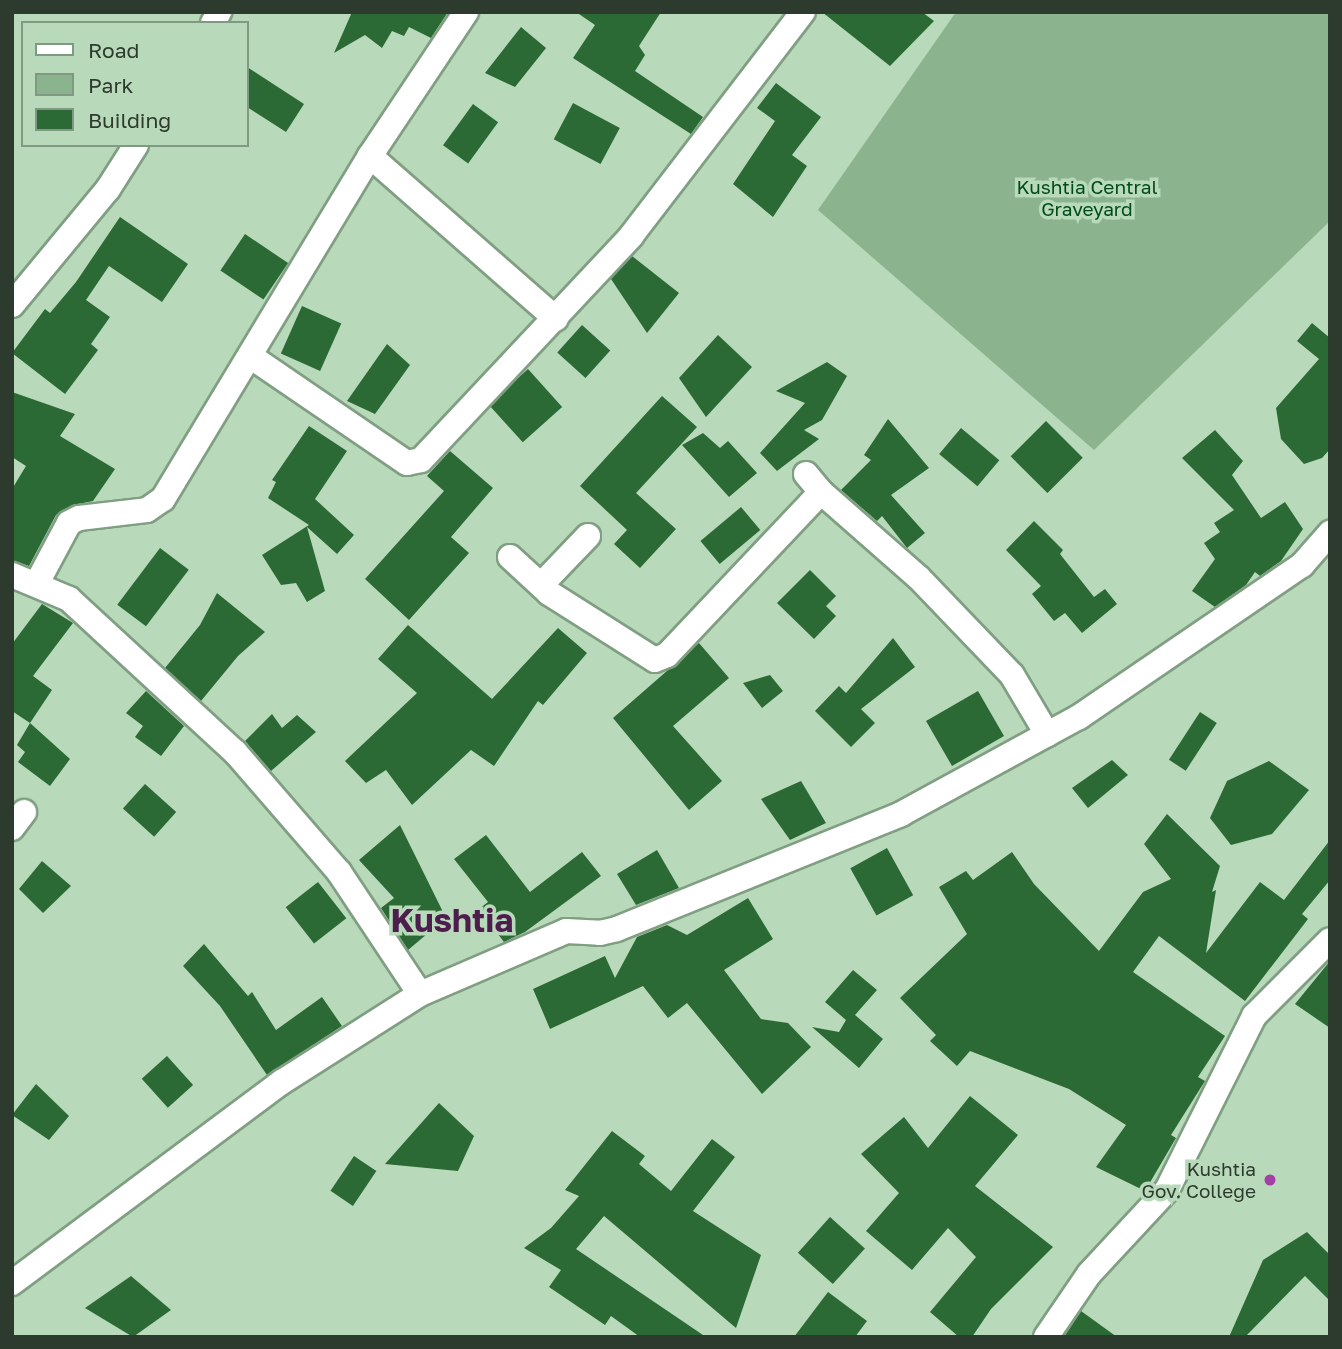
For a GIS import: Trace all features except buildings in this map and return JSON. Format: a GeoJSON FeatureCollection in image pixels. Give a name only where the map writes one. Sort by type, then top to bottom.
{"type":"FeatureCollection","features":[{"type":"Feature","properties":{"kind":"street"},"geometry":{"type":"LineString","coordinates":[[37,583],[69,523],[79,518],[147,510],[163,499],[370,156],[466,12]]}},
{"type":"Feature","properties":{"kind":"street"},"geometry":{"type":"LineString","coordinates":[[250,356],[407,463],[421,460],[631,236],[803,12]]}},
{"type":"Feature","properties":{"kind":"street"},"geometry":{"type":"LineString","coordinates":[[12,304],[108,189],[135,147]]}},
{"type":"Feature","properties":{"kind":"street"},"geometry":{"type":"LineString","coordinates":[[370,156],[556,318]]}},
{"type":"Feature","properties":{"kind":"street"},"geometry":{"type":"LineString","coordinates":[[510,557],[541,585],[655,660],[667,656],[814,483],[919,578],[1012,675],[1047,734]]}},
{"type":"Feature","properties":{"kind":"street"},"geometry":{"type":"LineString","coordinates":[[13,1282],[282,1082],[421,994],[566,931],[600,933],[617,929],[901,814],[1090,710],[1302,565],[1330,533]]}},
{"type":"Feature","properties":{"kind":"street"},"geometry":{"type":"LineString","coordinates":[[541,585],[589,536]]}},
{"type":"Feature","properties":{"kind":"street"},"geometry":{"type":"LineString","coordinates":[[12,575],[37,583],[69,599],[235,752],[339,872],[421,994]]}},
{"type":"Feature","properties":{"kind":"street"},"geometry":{"type":"LineString","coordinates":[[1046,1337],[1089,1274],[1167,1190],[1255,1016],[1330,940]]}},
{"type":"Feature","properties":{"kind":"green space","name":"Kushtia Central Graveyard"},"geometry":{"type":"Polygon","coordinates":[[[956,12],[1330,12],[1330,221],[1094,450],[818,210],[956,12]]]}},
{"type":"Feature","properties":{"kind":"place","name":"Kushtia Gov. College"},"geometry":{"type":"Point","coordinates":[1270,1180]}},
{"type":"Feature","properties":{"kind":"district","name":"Kushtia"},"geometry":{"type":"Point","coordinates":[452,920]}}]}
